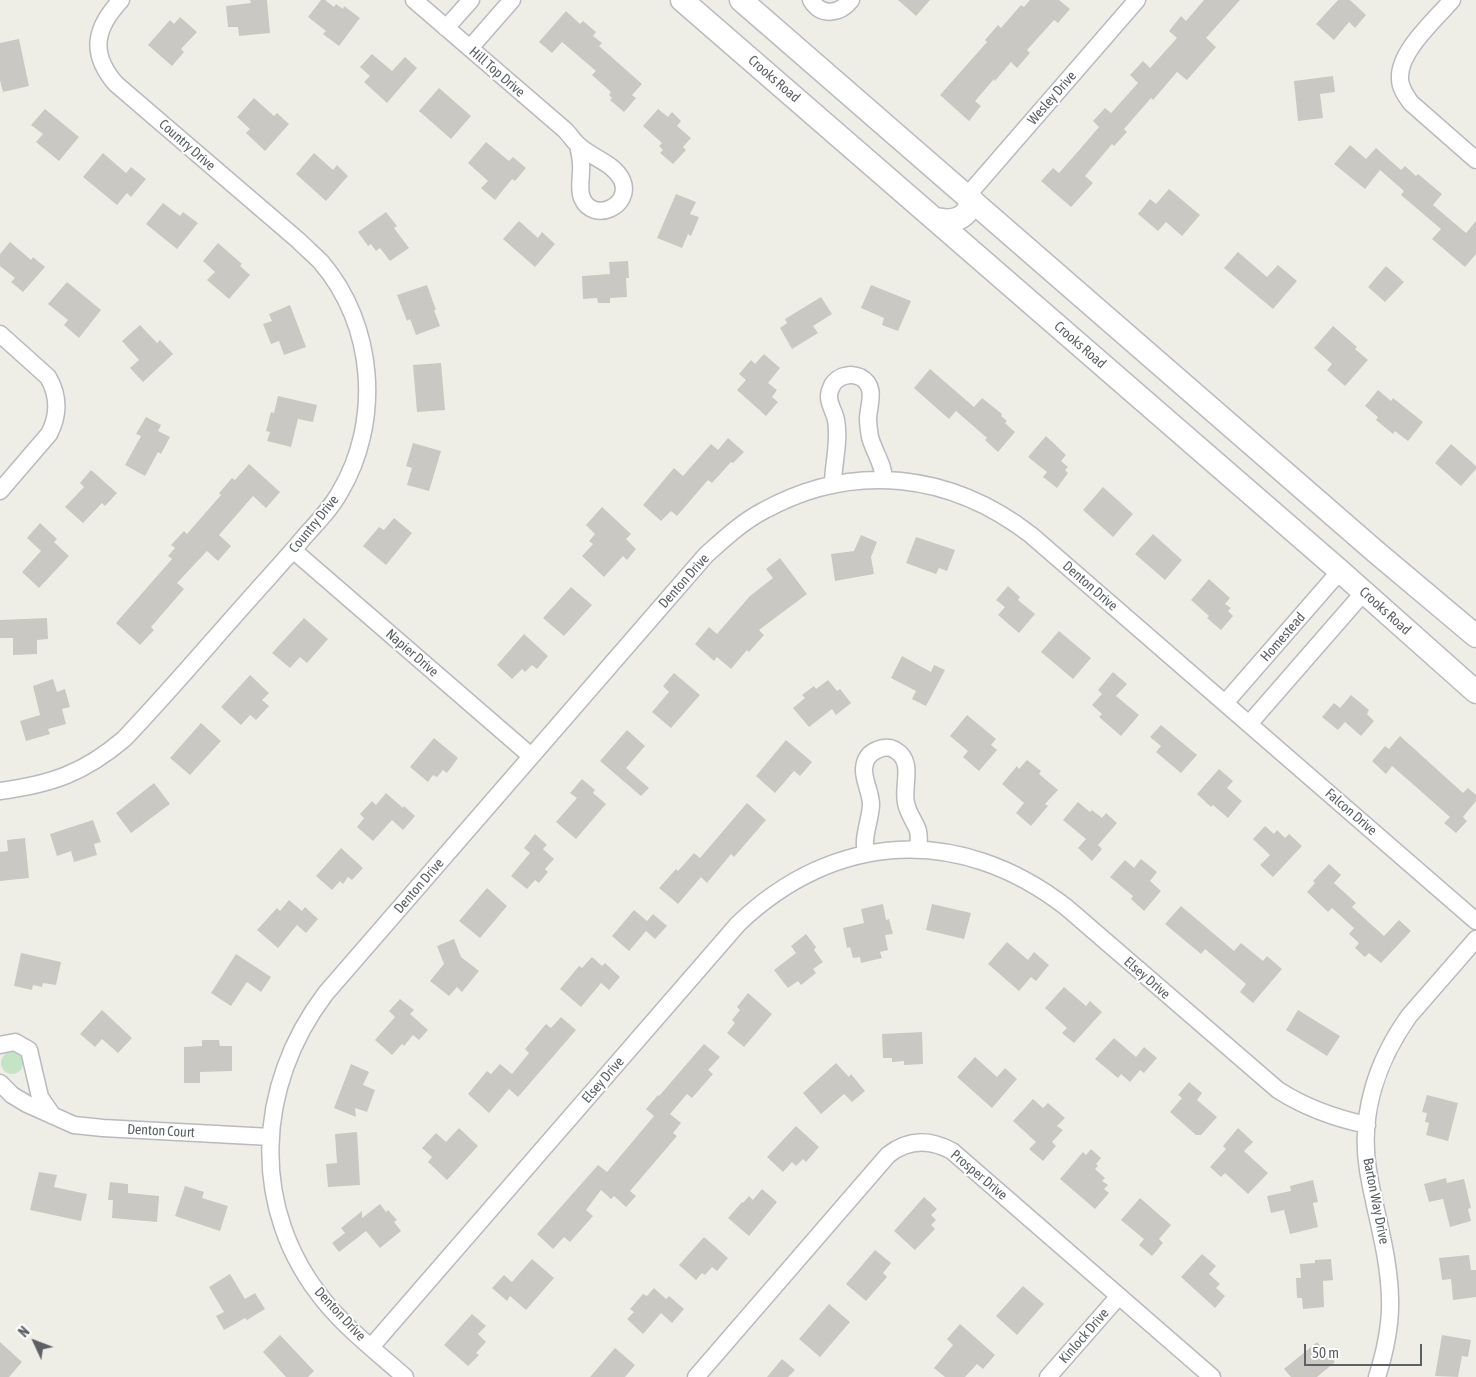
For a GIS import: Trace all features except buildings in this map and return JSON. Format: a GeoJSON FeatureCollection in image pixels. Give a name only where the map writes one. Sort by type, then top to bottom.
{"type":"FeatureCollection","features":[{"type":"Feature","properties":{"kind":"main road","name":"Crooks Road"},"geometry":{"type":"LineString","coordinates":[[682,0],[1340,571],[1476,692]]}},
{"type":"Feature","properties":{"kind":"main road"},"geometry":{"type":"LineString","coordinates":[[741,0],[1376,552],[1476,636]]}},
{"type":"Feature","properties":{"kind":"main road"},"geometry":{"type":"LineString","coordinates":[[936,220],[946,222],[956,220],[967,212],[969,198]]}},
{"type":"Feature","properties":{"kind":"main road"},"geometry":{"type":"LineString","coordinates":[[1340,571],[1353,558],[1368,552],[1376,552]]}},
{"type":"Feature","properties":{"kind":"street","name":"Country Drive"},"geometry":{"type":"LineString","coordinates":[[0,792],[31,787],[62,778],[93,762],[110,750],[133,729],[324,515],[340,493],[354,466],[361,445],[365,423],[368,386],[365,354],[356,324],[340,289],[316,257],[299,241],[116,84],[106,73],[98,50],[99,34],[108,15],[121,0]]}},
{"type":"Feature","properties":{"kind":"street","name":"Hill Top Drive"},"geometry":{"type":"LineString","coordinates":[[414,0],[565,130],[578,145]]}},
{"type":"Feature","properties":{"kind":"street"},"geometry":{"type":"LineString","coordinates":[[446,28],[471,0]]}},
{"type":"Feature","properties":{"kind":"street"},"geometry":{"type":"LineString","coordinates":[[470,48],[512,0]]}},
{"type":"Feature","properties":{"kind":"street"},"geometry":{"type":"LineString","coordinates":[[811,0],[818,8],[825,12],[840,10],[851,0]]}},
{"type":"Feature","properties":{"kind":"street","name":"Wesley Drive"},"geometry":{"type":"LineString","coordinates":[[969,198],[1137,0]]}},
{"type":"Feature","properties":{"kind":"street"},"geometry":{"type":"LineString","coordinates":[[1452,0],[1405,56],[1401,67],[1400,79],[1405,94],[1411,103],[1476,160]]}},
{"type":"Feature","properties":{"kind":"street"},"geometry":{"type":"LineString","coordinates":[[0,334],[48,378],[57,402],[54,426],[49,434],[0,491]]}},
{"type":"Feature","properties":{"kind":"street"},"geometry":{"type":"LineString","coordinates":[[833,485],[833,468],[838,432],[829,394],[834,382],[851,375],[862,379],[870,389],[869,427],[871,438],[884,471],[884,480]]}},
{"type":"Feature","properties":{"kind":"street","name":"Denton Drive"},"geometry":{"type":"LineString","coordinates":[[405,1377],[370,1347],[325,1303],[302,1270],[283,1229],[273,1187],[271,1137],[274,1108],[282,1073],[301,1030],[313,1011],[531,756],[694,569],[724,539],[762,511],[798,494],[833,485],[884,480],[911,482],[949,490],[993,508],[1032,535],[1225,703]]}},
{"type":"Feature","properties":{"kind":"street","name":"Napier Drive"},"geometry":{"type":"LineString","coordinates":[[293,550],[531,756]]}},
{"type":"Feature","properties":{"kind":"street","name":"Homestead"},"geometry":{"type":"LineString","coordinates":[[1225,703],[1340,571]]}},
{"type":"Feature","properties":{"kind":"street"},"geometry":{"type":"LineString","coordinates":[[1249,724],[1364,592]]}},
{"type":"Feature","properties":{"kind":"street","name":"Falcon Drive"},"geometry":{"type":"LineString","coordinates":[[1225,703],[1476,922]]}},
{"type":"Feature","properties":{"kind":"street"},"geometry":{"type":"LineString","coordinates":[[866,854],[864,836],[871,804],[864,765],[870,754],[881,748],[895,750],[907,766],[904,792],[910,815],[918,829],[918,850]]}},
{"type":"Feature","properties":{"kind":"street","name":"Elsey Drive"},"geometry":{"type":"LineString","coordinates":[[370,1347],[738,924],[755,908],[793,881],[833,863],[866,854],[892,850],[918,850],[966,856],[1004,869],[1032,883],[1066,907],[1278,1090],[1314,1110],[1332,1117],[1366,1125]]}},
{"type":"Feature","properties":{"kind":"street","name":"Barton Way Drive"},"geometry":{"type":"LineString","coordinates":[[1377,1377],[1386,1341],[1390,1299],[1386,1253],[1368,1169],[1366,1125],[1372,1091],[1383,1059],[1409,1016],[1476,939]]}},
{"type":"Feature","properties":{"kind":"street"},"geometry":{"type":"LineString","coordinates":[[0,1045],[15,1042],[28,1050],[40,1097],[53,1116]]}},
{"type":"Feature","properties":{"kind":"street","name":"Denton Court"},"geometry":{"type":"LineString","coordinates":[[0,1083],[19,1100],[74,1125],[271,1137]]}},
{"type":"Feature","properties":{"kind":"street","name":"Prosper Drive"},"geometry":{"type":"LineString","coordinates":[[696,1377],[888,1155],[898,1148],[915,1142],[936,1143],[952,1151],[1212,1377]]}},
{"type":"Feature","properties":{"kind":"street","name":"Kinlock Drive"},"geometry":{"type":"LineString","coordinates":[[1048,1377],[1119,1296]]}},
{"type":"Feature","properties":{"kind":"green space"},"geometry":{"type":"Polygon","coordinates":[[[12,1052],[20,1055],[23,1063],[20,1071],[12,1074],[4,1071],[1,1063],[4,1055],[12,1052]]]}}]}
